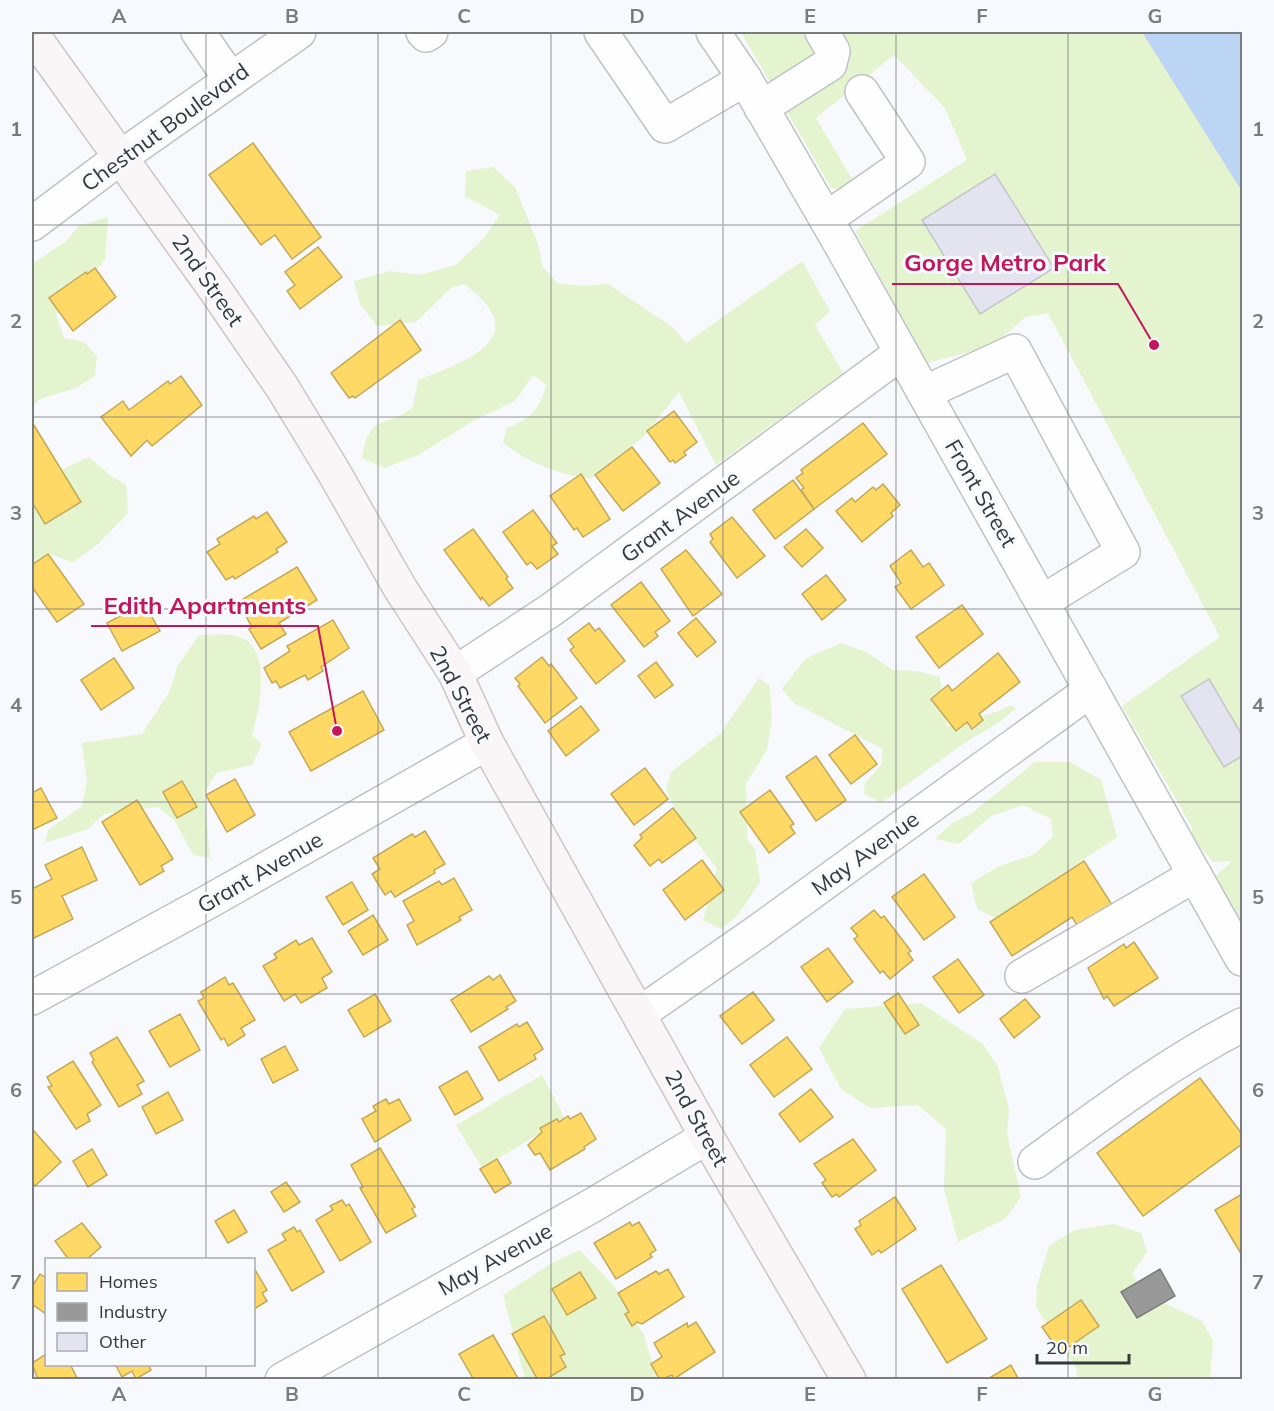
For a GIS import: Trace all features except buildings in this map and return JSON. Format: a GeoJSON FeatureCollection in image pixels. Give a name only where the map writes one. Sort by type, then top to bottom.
{"type":"FeatureCollection","features":[{"type":"Feature","properties":{"kind":"main road","name":"2nd Street"},"geometry":{"type":"LineString","coordinates":[[32,34],[122,157],[282,387],[400,588],[455,673],[487,743],[707,1137],[849,1380]]}},
{"type":"Feature","properties":{"kind":"street"},"geometry":{"type":"LineString","coordinates":[[198,32],[231,80]]}},
{"type":"Feature","properties":{"kind":"street","name":"Chestnut Boulevard"},"geometry":{"type":"LineString","coordinates":[[32,224],[122,157],[299,32]]}},
{"type":"Feature","properties":{"kind":"street"},"geometry":{"type":"LineString","coordinates":[[423,32],[426,36],[431,32]]}},
{"type":"Feature","properties":{"kind":"street"},"geometry":{"type":"LineString","coordinates":[[601,32],[666,126],[745,79]]}},
{"type":"Feature","properties":{"kind":"street","name":"Front Street"},"geometry":{"type":"LineString","coordinates":[[712,32],[745,79],[826,219],[1242,959]]}},
{"type":"Feature","properties":{"kind":"street"},"geometry":{"type":"LineString","coordinates":[[761,108],[830,64],[833,51],[822,32]]}},
{"type":"Feature","properties":{"kind":"street"},"geometry":{"type":"LineString","coordinates":[[826,219],[908,162],[862,92]]}},
{"type":"Feature","properties":{"kind":"street"},"geometry":{"type":"LineString","coordinates":[[924,393],[1015,351],[1123,552],[1042,602]]}},
{"type":"Feature","properties":{"kind":"street","name":"Grant Avenue"},"geometry":{"type":"LineString","coordinates":[[455,673],[551,610],[901,353]]}},
{"type":"Feature","properties":{"kind":"street","name":"May Avenue"},"geometry":{"type":"LineString","coordinates":[[639,1014],[757,932],[1091,690]]}},
{"type":"Feature","properties":{"kind":"street","name":"Grant Avenue"},"geometry":{"type":"LineString","coordinates":[[32,998],[188,914],[487,743]]}},
{"type":"Feature","properties":{"kind":"street"},"geometry":{"type":"LineString","coordinates":[[1022,976],[1196,875]]}},
{"type":"Feature","properties":{"kind":"street"},"geometry":{"type":"LineString","coordinates":[[1035,1162],[1132,1091],[1206,1044],[1242,1025]]}},
{"type":"Feature","properties":{"kind":"street","name":"May Avenue"},"geometry":{"type":"LineString","coordinates":[[282,1380],[593,1205],[707,1137]]}},
{"type":"Feature","properties":{"kind":"green space"},"geometry":{"type":"Polygon","coordinates":[[[741,32],[1242,32],[1242,930],[1211,880],[1232,861],[1213,862],[1192,836],[1192,827],[1122,706],[1220,637],[1048,313],[1026,317],[992,346],[927,363],[855,231],[967,160],[945,108],[894,55],[816,118],[854,182],[843,190],[831,188],[741,32]],[[995,175],[922,220],[980,314],[1053,268],[995,175]]]}},
{"type":"Feature","properties":{"kind":"green space"},"geometry":{"type":"Polygon","coordinates":[[[493,167],[515,187],[538,244],[543,267],[557,283],[583,286],[608,284],[675,329],[686,343],[802,261],[830,311],[815,325],[843,373],[716,465],[679,392],[644,436],[591,479],[556,471],[534,462],[503,443],[507,428],[528,417],[541,401],[546,385],[533,375],[515,401],[475,420],[418,455],[385,468],[362,458],[365,443],[374,427],[413,407],[418,380],[475,355],[488,344],[495,332],[494,318],[485,302],[464,284],[451,288],[416,322],[377,326],[360,304],[354,281],[390,271],[419,275],[456,265],[483,239],[500,215],[465,196],[466,171],[493,167]]]}},
{"type":"Feature","properties":{"kind":"green space"},"geometry":{"type":"Polygon","coordinates":[[[108,217],[105,260],[56,315],[64,338],[84,342],[97,356],[95,376],[76,388],[40,399],[32,407],[32,264],[65,242],[79,226],[108,217]]]}},
{"type":"Feature","properties":{"kind":"green space"},"geometry":{"type":"Polygon","coordinates":[[[89,457],[111,476],[126,485],[128,513],[98,544],[73,562],[48,554],[32,564],[32,475],[44,478],[89,457]]]}},
{"type":"Feature","properties":{"kind":"green space"},"geometry":{"type":"Polygon","coordinates":[[[217,634],[241,637],[254,648],[261,671],[260,699],[252,735],[262,744],[252,765],[216,773],[204,794],[210,858],[193,855],[175,821],[158,807],[104,814],[88,829],[45,843],[48,830],[82,806],[87,782],[82,743],[142,734],[170,691],[177,667],[199,635],[217,634]]]}},
{"type":"Feature","properties":{"kind":"green space"},"geometry":{"type":"Polygon","coordinates":[[[841,643],[866,652],[893,670],[917,671],[940,677],[947,726],[999,711],[1010,705],[1016,708],[1001,721],[966,742],[881,803],[864,793],[865,783],[881,765],[883,749],[794,703],[782,689],[805,659],[841,643]]]}},
{"type":"Feature","properties":{"kind":"green space"},"geometry":{"type":"Polygon","coordinates":[[[759,678],[770,686],[772,719],[767,750],[746,784],[747,839],[755,849],[760,882],[737,916],[721,929],[703,920],[717,869],[679,817],[666,790],[671,772],[720,734],[759,678]]]}},
{"type":"Feature","properties":{"kind":"green space"},"geometry":{"type":"Polygon","coordinates":[[[1035,762],[1070,762],[1101,780],[1117,837],[996,918],[977,909],[971,883],[999,866],[1035,854],[1053,836],[1051,819],[1023,805],[991,816],[959,844],[935,839],[951,824],[972,813],[1035,762]]]}},
{"type":"Feature","properties":{"kind":"green space"},"geometry":{"type":"Polygon","coordinates":[[[921,1003],[983,1044],[997,1065],[1009,1109],[1007,1134],[1021,1197],[1005,1219],[958,1242],[944,1189],[946,1129],[918,1105],[870,1108],[841,1089],[819,1048],[845,1009],[921,1003]]]}},
{"type":"Feature","properties":{"kind":"green space"},"geometry":{"type":"Polygon","coordinates":[[[542,1075],[565,1118],[559,1122],[556,1119],[540,1128],[542,1132],[482,1168],[456,1125],[542,1075]]]}},
{"type":"Feature","properties":{"kind":"green space"},"geometry":{"type":"Polygon","coordinates":[[[1114,1224],[1141,1233],[1147,1252],[1132,1274],[1145,1294],[1202,1321],[1213,1341],[1210,1379],[1078,1379],[1076,1368],[1036,1307],[1037,1286],[1049,1246],[1075,1230],[1114,1224]]]}},
{"type":"Feature","properties":{"kind":"green space"},"geometry":{"type":"Polygon","coordinates":[[[580,1250],[614,1286],[644,1335],[657,1379],[525,1379],[503,1295],[552,1263],[580,1250]]]}},
{"type":"Feature","properties":{"kind":"water"},"geometry":{"type":"Polygon","coordinates":[[[1142,32],[1242,32],[1242,194],[1241,190],[1142,32]]]}},
{"type":"Feature","properties":{"kind":"place","name":"Gorge Metro Park"},"geometry":{"type":"Point","coordinates":[1154,345]}},
{"type":"Feature","properties":{"kind":"place","name":"Edith Apartments"},"geometry":{"type":"Point","coordinates":[337,731]}}]}
